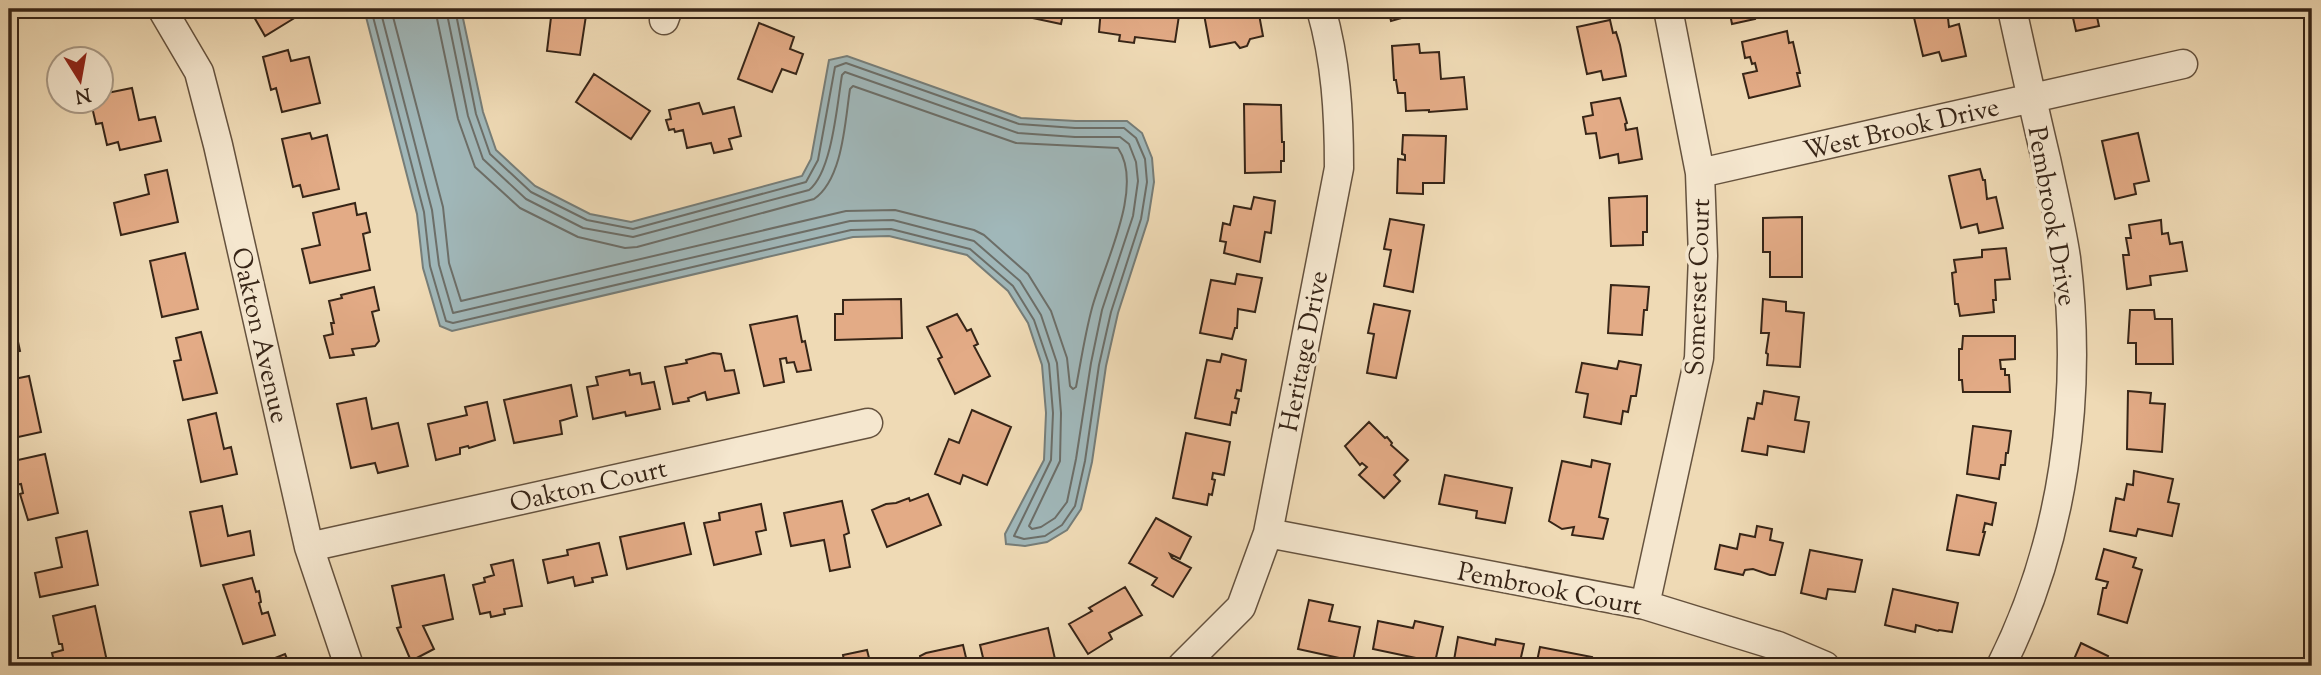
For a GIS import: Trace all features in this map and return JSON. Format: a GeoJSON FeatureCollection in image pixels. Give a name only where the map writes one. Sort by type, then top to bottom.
{"type":"FeatureCollection","features":[{"type":"Feature","properties":{"kind":"street","name":"Oakton Avenue"},"geometry":{"type":"LineString","coordinates":[[162,9],[199,72],[309,547],[349,666]]}},
{"type":"Feature","properties":{"kind":"street","name":"Heritage Drive"},"geometry":{"type":"LineString","coordinates":[[1182,666],[1241,607],[1268,533],[1339,168],[1335,67],[1321,9]]}},
{"type":"Feature","properties":{"kind":"street","name":"Somerset Court"},"geometry":{"type":"LineString","coordinates":[[1645,605],[1699,358],[1703,256],[1700,173],[1668,9]]}},
{"type":"Feature","properties":{"kind":"street","name":"Pembrook Drive"},"geometry":{"type":"LineString","coordinates":[[2001,666],[2030,600],[2051,529],[2066,448],[2072,381],[2070,296],[2065,256],[2012,9]]}},
{"type":"Feature","properties":{"kind":"street","name":"West Brook Drive"},"geometry":{"type":"LineString","coordinates":[[1700,173],[2183,64]]}},
{"type":"Feature","properties":{"kind":"street","name":"Oakton Court"},"geometry":{"type":"LineString","coordinates":[[309,547],[868,423]]}},
{"type":"Feature","properties":{"kind":"street","name":"Pembrook Court"},"geometry":{"type":"LineString","coordinates":[[1268,533],[1645,605],[1778,646],[1825,666]]}},
{"type":"Feature","properties":{"kind":"water"},"geometry":{"type":"Polygon","coordinates":[[[364,9],[461,9],[483,112],[496,150],[535,186],[590,214],[631,222],[802,176],[811,159],[829,60],[847,56],[1021,118],[1127,121],[1142,133],[1152,158],[1154,182],[1148,220],[1118,313],[1106,366],[1092,462],[1081,509],[1067,530],[1047,542],[1025,546],[1006,544],[1005,534],[1044,460],[1046,413],[1042,365],[1028,323],[1008,291],[967,255],[889,236],[853,237],[452,331],[440,326],[423,268],[417,214],[364,9]]]}},
{"type":"Feature","properties":{"kind":"building"},"geometry":{"type":"Polygon","coordinates":[[[9,9],[27,9],[13,20],[9,9]]]}},
{"type":"Feature","properties":{"kind":"building"},"geometry":{"type":"Polygon","coordinates":[[[298,9],[301,14],[265,36],[250,10],[298,9]]]}},
{"type":"Feature","properties":{"kind":"building"},"geometry":{"type":"Polygon","coordinates":[[[552,9],[587,9],[580,55],[547,51],[552,9]]]}},
{"type":"Feature","properties":{"kind":"building"},"geometry":{"type":"Polygon","coordinates":[[[999,9],[1064,9],[1061,24],[999,9]]]}},
{"type":"Feature","properties":{"kind":"building"},"geometry":{"type":"Polygon","coordinates":[[[1101,9],[1180,9],[1175,42],[1135,37],[1134,43],[1119,41],[1120,35],[1099,32],[1101,9]]]}},
{"type":"Feature","properties":{"kind":"building"},"geometry":{"type":"Polygon","coordinates":[[[1203,9],[1258,9],[1263,36],[1250,39],[1247,46],[1240,48],[1235,42],[1210,47],[1203,9]]]}},
{"type":"Feature","properties":{"kind":"building"},"geometry":{"type":"Polygon","coordinates":[[[1388,9],[1418,9],[1419,13],[1391,21],[1388,9]]]}},
{"type":"Feature","properties":{"kind":"building"},"geometry":{"type":"Polygon","coordinates":[[[1729,9],[1761,9],[1753,11],[1755,19],[1732,24],[1729,9]]]}},
{"type":"Feature","properties":{"kind":"building"},"geometry":{"type":"Polygon","coordinates":[[[1912,9],[1947,9],[1949,27],[1959,24],[1966,56],[1942,61],[1939,52],[1923,56],[1912,9]]]}},
{"type":"Feature","properties":{"kind":"building"},"geometry":{"type":"Polygon","coordinates":[[[2071,9],[2125,11],[2097,17],[2099,26],[2076,31],[2071,9]]]}},
{"type":"Feature","properties":{"kind":"building"},"geometry":{"type":"Polygon","coordinates":[[[1610,20],[1620,45],[1626,76],[1603,80],[1601,71],[1587,74],[1577,27],[1610,20]]]}},
{"type":"Feature","properties":{"kind":"building"},"geometry":{"type":"Polygon","coordinates":[[[759,23],[794,37],[790,49],[803,54],[796,74],[782,69],[772,92],[738,79],[759,23]]]}},
{"type":"Feature","properties":{"kind":"building"},"geometry":{"type":"Polygon","coordinates":[[[1787,31],[1789,43],[1793,42],[1800,86],[1749,98],[1743,74],[1757,71],[1750,57],[1745,58],[1742,42],[1787,31]]]}},
{"type":"Feature","properties":{"kind":"building"},"geometry":{"type":"Polygon","coordinates":[[[1419,44],[1420,53],[1439,52],[1441,79],[1464,77],[1467,109],[1406,111],[1405,93],[1398,93],[1394,80],[1392,46],[1419,44]]]}},
{"type":"Feature","properties":{"kind":"building"},"geometry":{"type":"Polygon","coordinates":[[[288,50],[291,61],[309,57],[320,103],[282,112],[276,88],[271,90],[263,57],[288,50]]]}},
{"type":"Feature","properties":{"kind":"building"},"geometry":{"type":"Polygon","coordinates":[[[594,74],[650,111],[631,139],[576,102],[594,74]]]}},
{"type":"Feature","properties":{"kind":"building"},"geometry":{"type":"Polygon","coordinates":[[[132,88],[139,120],[155,117],[161,141],[120,150],[118,142],[107,145],[102,123],[96,124],[94,116],[116,116],[116,91],[132,88]]]}},
{"type":"Feature","properties":{"kind":"building"},"geometry":{"type":"Polygon","coordinates":[[[1620,98],[1627,123],[1626,130],[1637,128],[1642,159],[1619,163],[1618,154],[1600,158],[1596,133],[1586,134],[1583,117],[1593,115],[1591,103],[1620,98]]]}},
{"type":"Feature","properties":{"kind":"building"},"geometry":{"type":"Polygon","coordinates":[[[699,103],[703,114],[734,107],[741,136],[729,139],[732,149],[714,153],[711,143],[687,148],[683,130],[669,130],[666,120],[671,119],[669,110],[699,103]]]}},
{"type":"Feature","properties":{"kind":"building"},"geometry":{"type":"Polygon","coordinates":[[[1244,104],[1281,105],[1284,161],[1281,161],[1281,172],[1245,173],[1244,104]]]}},
{"type":"Feature","properties":{"kind":"building"},"geometry":{"type":"Polygon","coordinates":[[[310,133],[312,139],[327,135],[339,189],[303,197],[300,185],[293,187],[282,139],[310,133]]]}},
{"type":"Feature","properties":{"kind":"building"},"geometry":{"type":"Polygon","coordinates":[[[2138,133],[2149,181],[2134,184],[2136,194],[2115,199],[2102,141],[2138,133]]]}},
{"type":"Feature","properties":{"kind":"building"},"geometry":{"type":"Polygon","coordinates":[[[1403,135],[1446,136],[1444,183],[1423,183],[1423,194],[1397,193],[1398,159],[1405,160],[1405,155],[1402,154],[1403,135]]]}},
{"type":"Feature","properties":{"kind":"building"},"geometry":{"type":"Polygon","coordinates":[[[11,150],[16,172],[9,174],[9,151],[11,150]]]}},
{"type":"Feature","properties":{"kind":"building"},"geometry":{"type":"Polygon","coordinates":[[[1980,169],[1985,180],[1987,199],[1996,197],[2003,228],[1979,233],[1977,224],[1961,228],[1949,176],[1980,169]]]}},
{"type":"Feature","properties":{"kind":"building"},"geometry":{"type":"Polygon","coordinates":[[[167,170],[178,222],[121,235],[114,203],[149,194],[145,175],[167,170]]]}},
{"type":"Feature","properties":{"kind":"building"},"geometry":{"type":"Polygon","coordinates":[[[1647,196],[1647,232],[1643,232],[1643,245],[1611,246],[1609,198],[1647,196]]]}},
{"type":"Feature","properties":{"kind":"building"},"geometry":{"type":"Polygon","coordinates":[[[1254,197],[1275,201],[1271,233],[1265,232],[1260,262],[1224,253],[1226,242],[1220,241],[1223,223],[1230,225],[1234,206],[1251,209],[1254,197]]]}},
{"type":"Feature","properties":{"kind":"building"},"geometry":{"type":"Polygon","coordinates":[[[355,203],[357,215],[366,213],[370,232],[363,234],[370,270],[310,283],[302,249],[320,245],[313,213],[355,203]]]}},
{"type":"Feature","properties":{"kind":"building"},"geometry":{"type":"Polygon","coordinates":[[[1802,217],[1802,277],[1770,277],[1770,252],[1763,252],[1763,218],[1802,217]]]}},
{"type":"Feature","properties":{"kind":"building"},"geometry":{"type":"Polygon","coordinates":[[[1390,219],[1424,225],[1413,292],[1384,286],[1391,250],[1384,249],[1390,219]]]}},
{"type":"Feature","properties":{"kind":"building"},"geometry":{"type":"Polygon","coordinates":[[[2161,220],[2162,234],[2168,233],[2170,244],[2182,242],[2187,271],[2150,276],[2151,285],[2127,289],[2123,255],[2129,255],[2126,238],[2131,238],[2129,225],[2161,220]]]}},
{"type":"Feature","properties":{"kind":"building"},"geometry":{"type":"Polygon","coordinates":[[[2006,248],[2010,279],[1995,280],[1994,312],[1960,316],[1958,304],[1955,304],[1952,273],[1956,272],[1954,260],[1982,257],[1982,250],[2006,248]]]}},
{"type":"Feature","properties":{"kind":"building"},"geometry":{"type":"Polygon","coordinates":[[[185,253],[198,309],[162,317],[150,261],[185,253]]]}},
{"type":"Feature","properties":{"kind":"building"},"geometry":{"type":"Polygon","coordinates":[[[1237,274],[1262,278],[1255,312],[1238,309],[1237,328],[1232,339],[1200,333],[1211,280],[1235,284],[1237,274]]]}},
{"type":"Feature","properties":{"kind":"building"},"geometry":{"type":"Polygon","coordinates":[[[1611,285],[1649,287],[1642,335],[1608,333],[1611,285]]]}},
{"type":"Feature","properties":{"kind":"building"},"geometry":{"type":"Polygon","coordinates":[[[374,287],[379,310],[372,312],[379,341],[375,346],[352,349],[354,355],[330,358],[324,336],[333,334],[331,323],[334,323],[329,301],[342,298],[341,295],[374,287]]]}},
{"type":"Feature","properties":{"kind":"building"},"geometry":{"type":"Polygon","coordinates":[[[901,299],[902,338],[835,340],[835,314],[843,314],[843,300],[901,299]]]}},
{"type":"Feature","properties":{"kind":"building"},"geometry":{"type":"Polygon","coordinates":[[[1763,299],[1786,302],[1786,311],[1804,313],[1800,367],[1767,365],[1769,333],[1761,333],[1763,299]]]}},
{"type":"Feature","properties":{"kind":"building"},"geometry":{"type":"Polygon","coordinates":[[[9,300],[20,351],[9,353],[9,300]]]}},
{"type":"Feature","properties":{"kind":"building"},"geometry":{"type":"Polygon","coordinates":[[[1374,304],[1410,311],[1396,378],[1367,373],[1374,334],[1368,333],[1374,304]]]}},
{"type":"Feature","properties":{"kind":"building"},"geometry":{"type":"Polygon","coordinates":[[[2130,310],[2154,310],[2155,319],[2172,319],[2173,364],[2136,364],[2136,343],[2128,343],[2130,310]]]}},
{"type":"Feature","properties":{"kind":"building"},"geometry":{"type":"Polygon","coordinates":[[[957,314],[967,331],[971,329],[978,344],[974,346],[990,376],[955,394],[938,359],[942,357],[927,327],[957,314]]]}},
{"type":"Feature","properties":{"kind":"building"},"geometry":{"type":"Polygon","coordinates":[[[797,316],[811,370],[797,372],[794,362],[787,363],[786,358],[780,359],[784,382],[764,386],[750,325],[797,316]]]}},
{"type":"Feature","properties":{"kind":"building"},"geometry":{"type":"Polygon","coordinates":[[[201,332],[217,393],[183,400],[174,361],[181,360],[176,338],[201,332]]]}},
{"type":"Feature","properties":{"kind":"building"},"geometry":{"type":"Polygon","coordinates":[[[1963,336],[2015,336],[2015,359],[2000,360],[2001,369],[2005,369],[2005,375],[2009,375],[2010,392],[1963,392],[1962,380],[1959,380],[1959,349],[1962,349],[1963,336]]]}},
{"type":"Feature","properties":{"kind":"building"},"geometry":{"type":"Polygon","coordinates":[[[713,353],[721,354],[725,371],[734,370],[739,393],[707,400],[705,392],[688,398],[689,401],[673,404],[665,367],[687,363],[686,360],[713,353]]]}},
{"type":"Feature","properties":{"kind":"building"},"geometry":{"type":"Polygon","coordinates":[[[1222,354],[1246,360],[1241,391],[1237,390],[1235,398],[1239,399],[1236,413],[1232,412],[1230,425],[1195,418],[1207,360],[1220,362],[1222,354]]]}},
{"type":"Feature","properties":{"kind":"building"},"geometry":{"type":"Polygon","coordinates":[[[1619,361],[1641,365],[1636,396],[1631,396],[1628,412],[1623,411],[1621,424],[1584,417],[1588,394],[1576,392],[1582,363],[1617,369],[1619,361]]]}},
{"type":"Feature","properties":{"kind":"building"},"geometry":{"type":"Polygon","coordinates":[[[629,370],[630,375],[640,373],[642,384],[654,382],[660,409],[626,416],[625,412],[593,419],[587,387],[598,385],[596,377],[629,370]]]}},
{"type":"Feature","properties":{"kind":"building"},"geometry":{"type":"Polygon","coordinates":[[[29,376],[41,432],[9,439],[9,380],[29,376]]]}},
{"type":"Feature","properties":{"kind":"building"},"geometry":{"type":"Polygon","coordinates":[[[571,385],[577,416],[560,421],[562,434],[514,443],[504,400],[571,385]]]}},
{"type":"Feature","properties":{"kind":"building"},"geometry":{"type":"Polygon","coordinates":[[[1764,391],[1799,397],[1795,420],[1809,422],[1804,452],[1768,446],[1767,455],[1742,451],[1748,418],[1754,419],[1757,403],[1762,404],[1764,391]]]}},
{"type":"Feature","properties":{"kind":"building"},"geometry":{"type":"Polygon","coordinates":[[[2128,391],[2151,393],[2150,403],[2165,404],[2162,452],[2127,449],[2128,391]]]}},
{"type":"Feature","properties":{"kind":"building"},"geometry":{"type":"Polygon","coordinates":[[[366,398],[372,429],[398,423],[408,466],[378,473],[375,463],[351,468],[337,404],[366,398]]]}},
{"type":"Feature","properties":{"kind":"building"},"geometry":{"type":"Polygon","coordinates":[[[487,402],[495,440],[460,448],[460,454],[436,460],[428,424],[467,415],[465,407],[487,402]]]}},
{"type":"Feature","properties":{"kind":"building"},"geometry":{"type":"Polygon","coordinates":[[[972,410],[1011,427],[987,485],[963,475],[960,484],[935,474],[949,439],[959,443],[972,410]]]}},
{"type":"Feature","properties":{"kind":"building"},"geometry":{"type":"Polygon","coordinates":[[[216,413],[224,449],[231,447],[237,474],[201,482],[188,420],[216,413]]]}},
{"type":"Feature","properties":{"kind":"building"},"geometry":{"type":"Polygon","coordinates":[[[1369,422],[1408,460],[1394,475],[1400,481],[1384,498],[1359,475],[1367,467],[1362,463],[1360,465],[1345,446],[1369,422]]]}},
{"type":"Feature","properties":{"kind":"building"},"geometry":{"type":"Polygon","coordinates":[[[1973,426],[2011,431],[2005,465],[2001,465],[1999,479],[1967,474],[1973,426]]]}},
{"type":"Feature","properties":{"kind":"building"},"geometry":{"type":"Polygon","coordinates":[[[1186,433],[1230,442],[1224,475],[1213,473],[1212,479],[1215,480],[1207,505],[1173,498],[1186,433]]]}},
{"type":"Feature","properties":{"kind":"building"},"geometry":{"type":"Polygon","coordinates":[[[45,454],[58,513],[28,520],[20,494],[23,493],[21,484],[15,485],[9,462],[45,454]]]}},
{"type":"Feature","properties":{"kind":"building"},"geometry":{"type":"Polygon","coordinates":[[[1592,460],[1610,464],[1599,517],[1608,519],[1603,539],[1572,535],[1574,527],[1562,529],[1549,521],[1562,461],[1591,467],[1592,460]]]}},
{"type":"Feature","properties":{"kind":"building"},"geometry":{"type":"Polygon","coordinates":[[[2134,471],[2173,479],[2168,502],[2179,504],[2172,536],[2138,529],[2136,536],[2110,531],[2116,498],[2124,500],[2127,484],[2133,485],[2134,471]]]}},
{"type":"Feature","properties":{"kind":"building"},"geometry":{"type":"Polygon","coordinates":[[[1445,475],[1512,488],[1505,523],[1476,518],[1477,511],[1439,504],[1445,475]]]}},
{"type":"Feature","properties":{"kind":"building"},"geometry":{"type":"Polygon","coordinates":[[[928,494],[941,525],[887,547],[872,510],[928,494]]]}},
{"type":"Feature","properties":{"kind":"building"},"geometry":{"type":"Polygon","coordinates":[[[1957,495],[1996,503],[1992,525],[1985,523],[1979,555],[1947,550],[1957,495]]]}},
{"type":"Feature","properties":{"kind":"building"},"geometry":{"type":"Polygon","coordinates":[[[842,501],[849,533],[844,535],[850,567],[830,571],[824,540],[791,546],[784,513],[842,501]]]}},
{"type":"Feature","properties":{"kind":"building"},"geometry":{"type":"Polygon","coordinates":[[[761,504],[766,530],[756,532],[761,554],[714,565],[704,523],[720,520],[719,513],[761,504]]]}},
{"type":"Feature","properties":{"kind":"building"},"geometry":{"type":"Polygon","coordinates":[[[222,506],[228,536],[250,531],[254,555],[201,566],[190,512],[222,506]]]}},
{"type":"Feature","properties":{"kind":"building"},"geometry":{"type":"Polygon","coordinates":[[[1156,518],[1191,537],[1180,559],[1170,554],[1172,558],[1191,568],[1173,597],[1152,585],[1157,578],[1129,563],[1156,518]]]}},
{"type":"Feature","properties":{"kind":"building"},"geometry":{"type":"Polygon","coordinates":[[[684,523],[691,554],[627,569],[620,537],[684,523]]]}},
{"type":"Feature","properties":{"kind":"building"},"geometry":{"type":"Polygon","coordinates":[[[1757,526],[1772,529],[1770,540],[1783,543],[1775,575],[1753,569],[1745,570],[1743,575],[1715,569],[1720,545],[1737,549],[1740,534],[1755,537],[1757,526]]]}},
{"type":"Feature","properties":{"kind":"building"},"geometry":{"type":"Polygon","coordinates":[[[87,531],[98,585],[40,597],[35,573],[62,567],[56,538],[87,531]]]}},
{"type":"Feature","properties":{"kind":"building"},"geometry":{"type":"Polygon","coordinates":[[[599,543],[607,575],[575,586],[573,577],[548,583],[543,560],[568,555],[567,550],[599,543]]]}},
{"type":"Feature","properties":{"kind":"building"},"geometry":{"type":"Polygon","coordinates":[[[2104,549],[2136,558],[2133,567],[2142,570],[2127,623],[2098,614],[2103,588],[2106,588],[2108,582],[2096,579],[2104,549]]]}},
{"type":"Feature","properties":{"kind":"building"},"geometry":{"type":"Polygon","coordinates":[[[1810,550],[1862,560],[1855,592],[1828,589],[1826,599],[1801,593],[1810,550]]]}},
{"type":"Feature","properties":{"kind":"building"},"geometry":{"type":"Polygon","coordinates":[[[513,560],[522,606],[504,609],[505,614],[491,617],[490,612],[480,614],[473,585],[485,582],[484,578],[494,575],[491,565],[513,560]]]}},
{"type":"Feature","properties":{"kind":"building"},"geometry":{"type":"Polygon","coordinates":[[[444,575],[453,619],[423,626],[434,649],[411,661],[397,628],[401,627],[392,586],[444,575]]]}},
{"type":"Feature","properties":{"kind":"building"},"geometry":{"type":"Polygon","coordinates":[[[252,578],[256,592],[259,591],[262,614],[268,612],[275,635],[243,644],[223,585],[252,578]]]}},
{"type":"Feature","properties":{"kind":"building"},"geometry":{"type":"Polygon","coordinates":[[[1125,587],[1142,615],[1109,633],[1112,639],[1088,654],[1069,624],[1092,611],[1089,608],[1125,587]]]}},
{"type":"Feature","properties":{"kind":"building"},"geometry":{"type":"Polygon","coordinates":[[[1893,589],[1958,603],[1952,632],[1916,625],[1915,632],[1885,625],[1893,589]]]}},
{"type":"Feature","properties":{"kind":"building"},"geometry":{"type":"Polygon","coordinates":[[[1309,600],[1333,605],[1329,621],[1360,627],[1353,661],[1298,649],[1309,600]]]}},
{"type":"Feature","properties":{"kind":"building"},"geometry":{"type":"Polygon","coordinates":[[[95,606],[108,666],[55,666],[52,653],[63,650],[62,644],[59,644],[53,616],[95,606]]]}},
{"type":"Feature","properties":{"kind":"building"},"geometry":{"type":"Polygon","coordinates":[[[1378,621],[1413,628],[1415,621],[1443,627],[1435,662],[1373,649],[1378,621]]]}},
{"type":"Feature","properties":{"kind":"building"},"geometry":{"type":"Polygon","coordinates":[[[1048,628],[1055,659],[1031,666],[985,666],[980,645],[1048,628]]]}},
{"type":"Feature","properties":{"kind":"building"},"geometry":{"type":"Polygon","coordinates":[[[1458,637],[1495,645],[1496,639],[1524,644],[1519,666],[1453,666],[1458,637]]]}},
{"type":"Feature","properties":{"kind":"building"},"geometry":{"type":"Polygon","coordinates":[[[2081,643],[2108,656],[2104,666],[2071,666],[2081,643]]]}},
{"type":"Feature","properties":{"kind":"building"},"geometry":{"type":"Polygon","coordinates":[[[963,645],[968,666],[922,666],[920,656],[963,645]]]}},
{"type":"Feature","properties":{"kind":"building"},"geometry":{"type":"Polygon","coordinates":[[[1540,647],[1592,657],[1591,662],[1603,666],[1536,666],[1540,647]]]}},
{"type":"Feature","properties":{"kind":"building"},"geometry":{"type":"Polygon","coordinates":[[[867,650],[871,666],[845,666],[843,655],[867,650]]]}},
{"type":"Feature","properties":{"kind":"building"},"geometry":{"type":"Polygon","coordinates":[[[285,654],[290,666],[255,666],[285,654]]]}}]}
